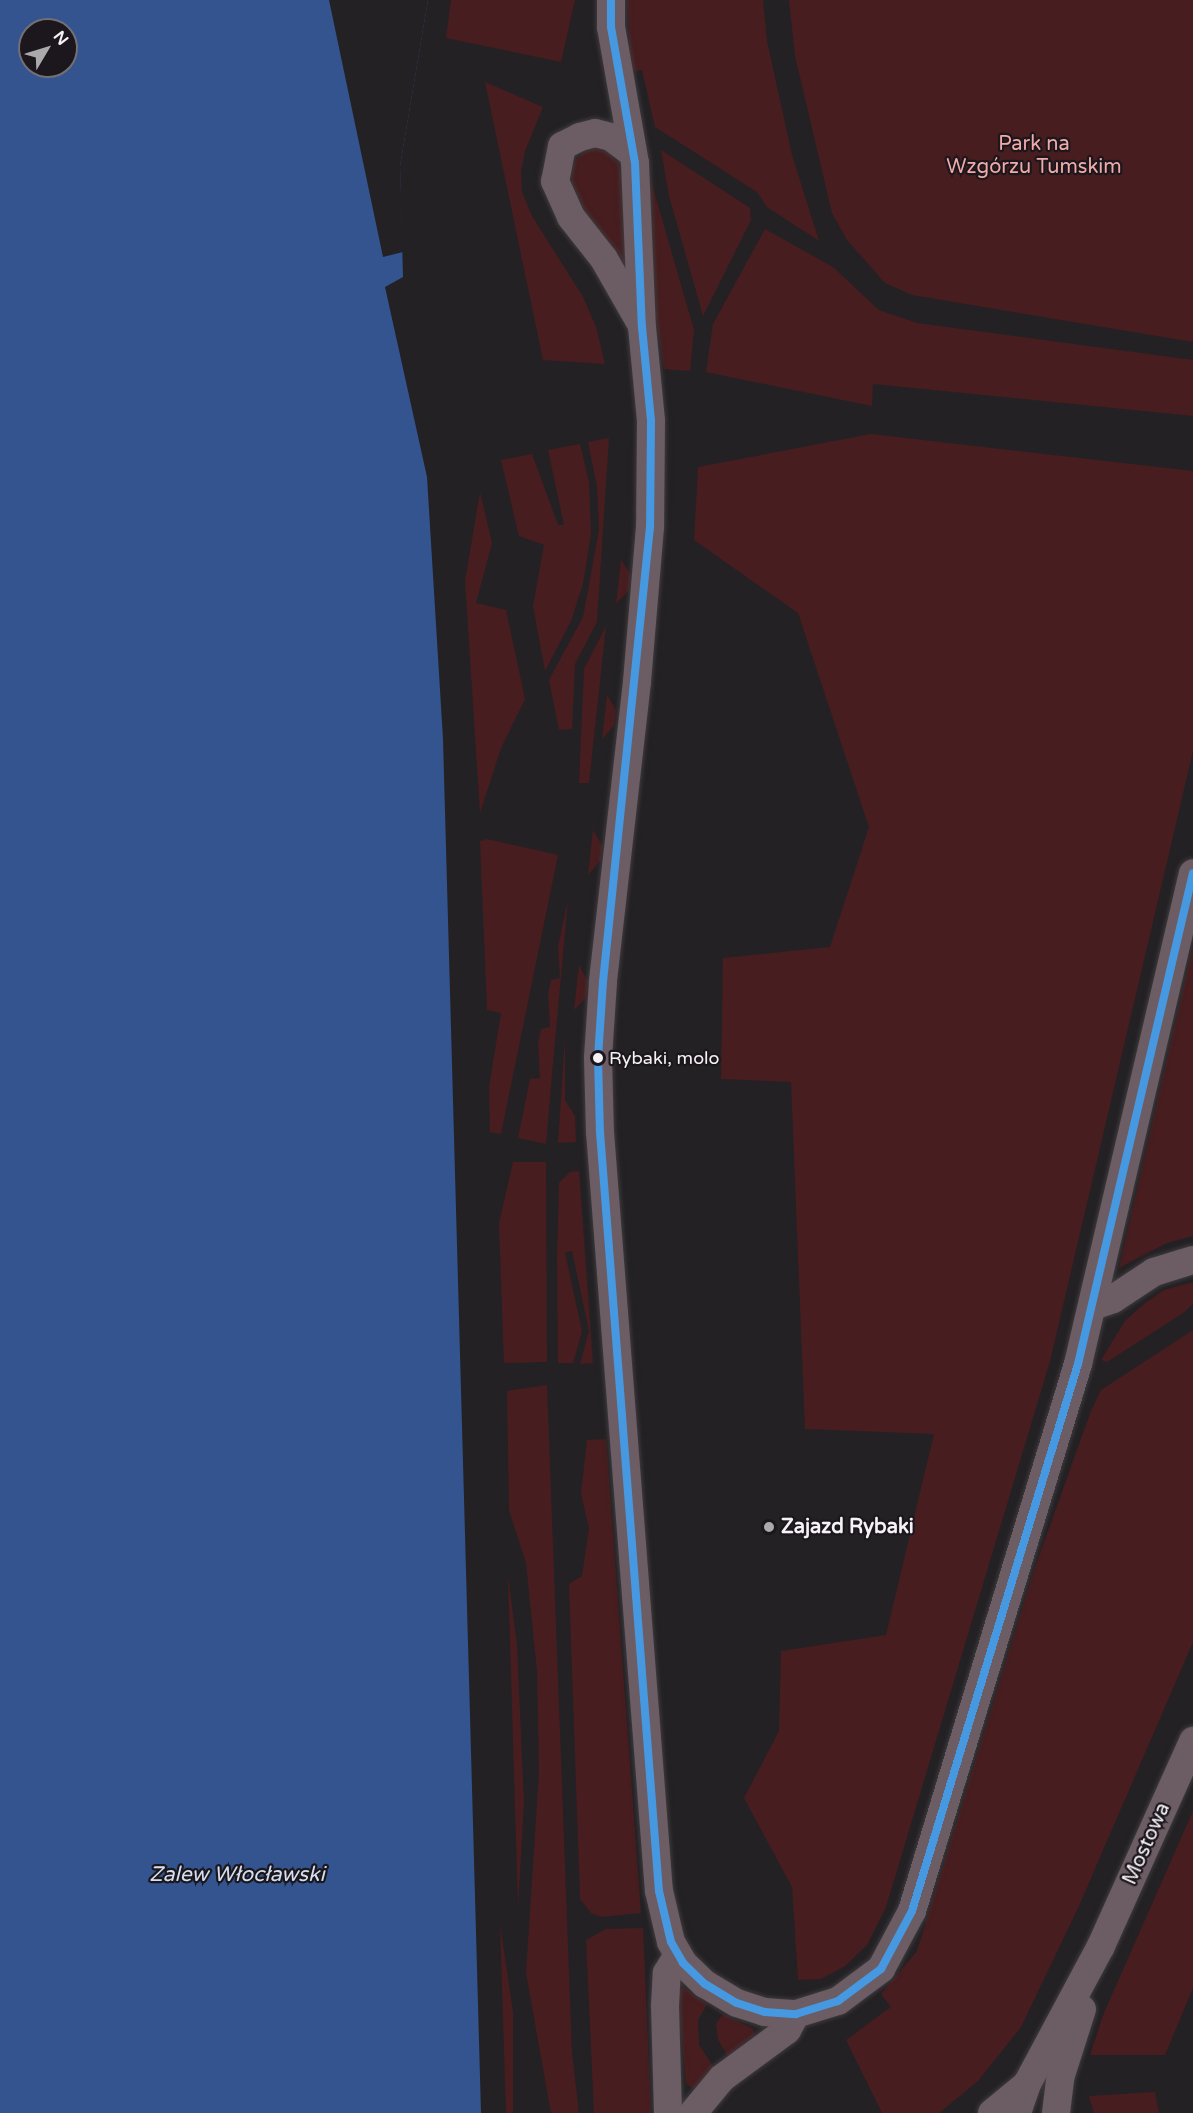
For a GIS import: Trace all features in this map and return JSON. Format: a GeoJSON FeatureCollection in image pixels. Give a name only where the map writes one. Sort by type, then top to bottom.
{"type":"FeatureCollection","features":[{"type":"Feature","properties":{"kind":"street"},"geometry":{"type":"LineString","coordinates":[[611,0],[611,27],[638,206],[642,327],[651,421],[650,526],[603,982],[599,1100],[656,1869],[663,1914],[678,1955],[695,1977],[727,1999],[754,2010],[796,2014],[838,2001],[869,1981],[895,1948],[912,1911],[1093,1306],[1193,873]]}},
{"type":"Feature","properties":{"kind":"street"},"geometry":{"type":"LineString","coordinates":[[631,152],[611,137],[595,133],[580,137],[562,146],[555,181],[571,217],[604,259],[642,327]]}},
{"type":"Feature","properties":{"kind":"street"},"geometry":{"type":"LineString","coordinates":[[1093,1306],[1113,1299],[1154,1272],[1193,1260]]}},
{"type":"Feature","properties":{"kind":"street","name":"Mostowa"},"geometry":{"type":"LineString","coordinates":[[1017,2113],[1027,2084],[1101,1946],[1193,1741]]}},
{"type":"Feature","properties":{"kind":"street","name":"Mostowa"},"geometry":{"type":"LineString","coordinates":[[1059,2110],[1061,2075],[1101,1946]]}},
{"type":"Feature","properties":{"kind":"street"},"geometry":{"type":"LineString","coordinates":[[668,2113],[664,2006],[667,1972],[678,1955]]}},
{"type":"Feature","properties":{"kind":"street"},"geometry":{"type":"LineString","coordinates":[[693,2113],[722,2078],[787,2030],[796,2014]]}},
{"type":"Feature","properties":{"kind":"street","name":"Mostowa"},"geometry":{"type":"LineString","coordinates":[[992,2113],[1027,2084]]}},
{"type":"Feature","properties":{"kind":"green space"},"geometry":{"type":"Polygon","coordinates":[[[451,0],[575,0],[561,62],[446,38],[451,0]]]}},
{"type":"Feature","properties":{"kind":"green space"},"geometry":{"type":"Polygon","coordinates":[[[627,0],[763,0],[767,41],[792,155],[819,241],[767,207],[757,192],[655,127],[642,70],[631,72],[627,0]]]}},
{"type":"Feature","properties":{"kind":"green space","name":"Park na Wzgórzu Tumskim"},"geometry":{"type":"Polygon","coordinates":[[[789,0],[1193,0],[1193,342],[912,295],[885,283],[847,240],[832,213],[795,56],[789,0]]]}},
{"type":"Feature","properties":{"kind":"green space"},"geometry":{"type":"Polygon","coordinates":[[[485,82],[543,107],[525,151],[521,172],[522,192],[532,216],[583,297],[596,327],[605,364],[543,360],[485,82]]]}},
{"type":"Feature","properties":{"kind":"green space"},"geometry":{"type":"Polygon","coordinates":[[[594,148],[609,152],[619,164],[629,214],[629,277],[593,229],[572,183],[571,167],[582,153],[594,148]]]}},
{"type":"Feature","properties":{"kind":"green space"},"geometry":{"type":"Polygon","coordinates":[[[661,150],[750,208],[751,220],[703,316],[669,196],[661,150]]]}},
{"type":"Feature","properties":{"kind":"green space"},"geometry":{"type":"Polygon","coordinates":[[[650,177],[694,330],[690,371],[664,369],[654,307],[650,177]]]}},
{"type":"Feature","properties":{"kind":"green space"},"geometry":{"type":"Polygon","coordinates":[[[765,229],[833,267],[879,310],[917,323],[1193,360],[1193,416],[873,384],[872,406],[706,372],[713,324],[765,229]]]}},
{"type":"Feature","properties":{"kind":"green space"},"geometry":{"type":"Polygon","coordinates":[[[871,434],[1193,471],[1193,751],[1050,1361],[886,1907],[867,1945],[845,1966],[821,1979],[798,1980],[792,1887],[744,1798],[779,1731],[781,1651],[886,1635],[934,1434],[805,1429],[791,1082],[721,1079],[723,958],[830,947],[869,827],[798,613],[694,540],[698,467],[871,434]]]}},
{"type":"Feature","properties":{"kind":"green space"},"geometry":{"type":"Polygon","coordinates":[[[609,438],[597,622],[575,664],[572,729],[559,730],[549,680],[583,617],[599,530],[597,487],[588,442],[609,438]]]}},
{"type":"Feature","properties":{"kind":"green space"},"geometry":{"type":"Polygon","coordinates":[[[580,444],[589,482],[591,534],[583,584],[571,621],[545,671],[533,606],[544,545],[519,536],[501,460],[532,454],[558,525],[564,525],[548,450],[580,444]]]}},
{"type":"Feature","properties":{"kind":"green space"},"geometry":{"type":"Polygon","coordinates":[[[480,492],[492,543],[476,603],[506,610],[525,699],[501,748],[480,813],[465,581],[480,492]]]}},
{"type":"Feature","properties":{"kind":"green space"},"geometry":{"type":"Polygon","coordinates":[[[621,560],[631,575],[629,590],[616,604],[621,560]]]}},
{"type":"Feature","properties":{"kind":"green space"},"geometry":{"type":"Polygon","coordinates":[[[606,626],[589,783],[579,783],[584,669],[606,626]]]}},
{"type":"Feature","properties":{"kind":"green space"},"geometry":{"type":"Polygon","coordinates":[[[607,695],[616,710],[614,726],[602,739],[607,695]]]}},
{"type":"Feature","properties":{"kind":"green space"},"geometry":{"type":"Polygon","coordinates":[[[593,830],[603,847],[601,860],[588,875],[593,830]]]}},
{"type":"Feature","properties":{"kind":"green space"},"geometry":{"type":"Polygon","coordinates":[[[487,839],[558,855],[501,1134],[490,1132],[489,1087],[501,1013],[487,1010],[480,841],[487,839]]]}},
{"type":"Feature","properties":{"kind":"green space"},"geometry":{"type":"Polygon","coordinates":[[[568,900],[546,1144],[518,1138],[530,1079],[540,1078],[538,1043],[541,1029],[550,1027],[548,994],[551,980],[560,978],[558,947],[568,900]]]}},
{"type":"Feature","properties":{"kind":"green space"},"geometry":{"type":"Polygon","coordinates":[[[1193,946],[1193,1236],[1167,1243],[1119,1268],[1193,946]]]}},
{"type":"Feature","properties":{"kind":"green space"},"geometry":{"type":"Polygon","coordinates":[[[579,965],[588,982],[587,997],[574,1010],[579,965]]]}},
{"type":"Feature","properties":{"kind":"green space"},"geometry":{"type":"Polygon","coordinates":[[[565,1037],[565,1100],[575,1116],[576,1142],[558,1143],[565,1037]]]}},
{"type":"Feature","properties":{"kind":"green space"},"geometry":{"type":"Polygon","coordinates":[[[513,1162],[546,1162],[547,1362],[504,1363],[499,1223],[513,1162]]]}},
{"type":"Feature","properties":{"kind":"green space"},"geometry":{"type":"Polygon","coordinates":[[[579,1171],[593,1363],[580,1364],[589,1331],[572,1251],[565,1253],[582,1331],[573,1363],[558,1363],[559,1183],[570,1172],[579,1171]]]}},
{"type":"Feature","properties":{"kind":"green space"},"geometry":{"type":"Polygon","coordinates":[[[1193,1282],[1193,1304],[1183,1313],[1107,1362],[1101,1360],[1125,1321],[1145,1303],[1164,1290],[1193,1282]]]}},
{"type":"Feature","properties":{"kind":"green space"},"geometry":{"type":"Polygon","coordinates":[[[1193,1330],[1193,1642],[1078,1908],[1021,2027],[978,2081],[939,2113],[882,2113],[846,2040],[891,2007],[881,1994],[917,1951],[1034,1570],[1091,1411],[1101,1390],[1193,1330]]]}},
{"type":"Feature","properties":{"kind":"green space"},"geometry":{"type":"Polygon","coordinates":[[[547,1385],[572,2053],[579,2113],[551,2113],[526,1973],[539,1772],[537,1671],[526,1563],[509,1510],[507,1391],[547,1385]]]}},
{"type":"Feature","properties":{"kind":"green space"},"geometry":{"type":"Polygon","coordinates":[[[606,1439],[641,1913],[601,1917],[591,1913],[580,1899],[569,1584],[582,1576],[589,1528],[581,1494],[587,1440],[606,1439]]]}},
{"type":"Feature","properties":{"kind":"green space"},"geometry":{"type":"Polygon","coordinates":[[[508,1575],[517,1645],[524,1802],[518,1907],[508,1575]]]}},
{"type":"Feature","properties":{"kind":"green space"},"geometry":{"type":"Polygon","coordinates":[[[1193,1811],[1193,1988],[1165,2055],[1090,2055],[1103,2015],[1193,1811]]]}},
{"type":"Feature","properties":{"kind":"green space"},"geometry":{"type":"Polygon","coordinates":[[[500,1924],[513,2012],[513,2113],[506,2113],[500,1924]]]}},
{"type":"Feature","properties":{"kind":"green space"},"geometry":{"type":"Polygon","coordinates":[[[643,1928],[651,2113],[594,2113],[586,1940],[606,1929],[643,1928]]]}},
{"type":"Feature","properties":{"kind":"green space"},"geometry":{"type":"Polygon","coordinates":[[[683,1987],[707,2004],[698,2020],[699,2045],[715,2069],[694,2089],[686,2084],[678,1994],[683,1987]]]}},
{"type":"Feature","properties":{"kind":"green space"},"geometry":{"type":"Polygon","coordinates":[[[723,2014],[753,2029],[755,2035],[728,2056],[718,2040],[716,2024],[723,2014]]]}},
{"type":"Feature","properties":{"kind":"green space"},"geometry":{"type":"Polygon","coordinates":[[[1155,2092],[1159,2113],[1094,2113],[1089,2096],[1155,2092]]]}},
{"type":"Feature","properties":{"kind":"water","name":"Zalew Włocławski"},"geometry":{"type":"Polygon","coordinates":[[[0,0],[428,0],[400,166],[403,277],[385,287],[427,477],[443,739],[481,2113],[0,2113],[0,0]]]}},
{"type":"Feature","properties":{"kind":"pier"},"geometry":{"type":"Polygon","coordinates":[[[329,0],[428,0],[400,166],[403,252],[383,257],[329,0]]]}},
{"type":"Feature","properties":{"kind":"transit line"},"geometry":{"type":"LineString","coordinates":[[611,0],[611,27],[635,163],[642,327],[651,421],[650,527],[603,982],[598,1058],[600,1132],[659,1891],[671,1942],[683,1963],[705,1984],[737,2003],[765,2012],[796,2014],[838,2001],[881,1969],[912,1911],[1078,1364],[1193,873]]}},
{"type":"Feature","properties":{"kind":"place","name":"Rybaki, molo"},"geometry":{"type":"Point","coordinates":[598,1058]}},
{"type":"Feature","properties":{"kind":"place","name":"Zajazd Rybaki"},"geometry":{"type":"Point","coordinates":[769,1527]}}]}
